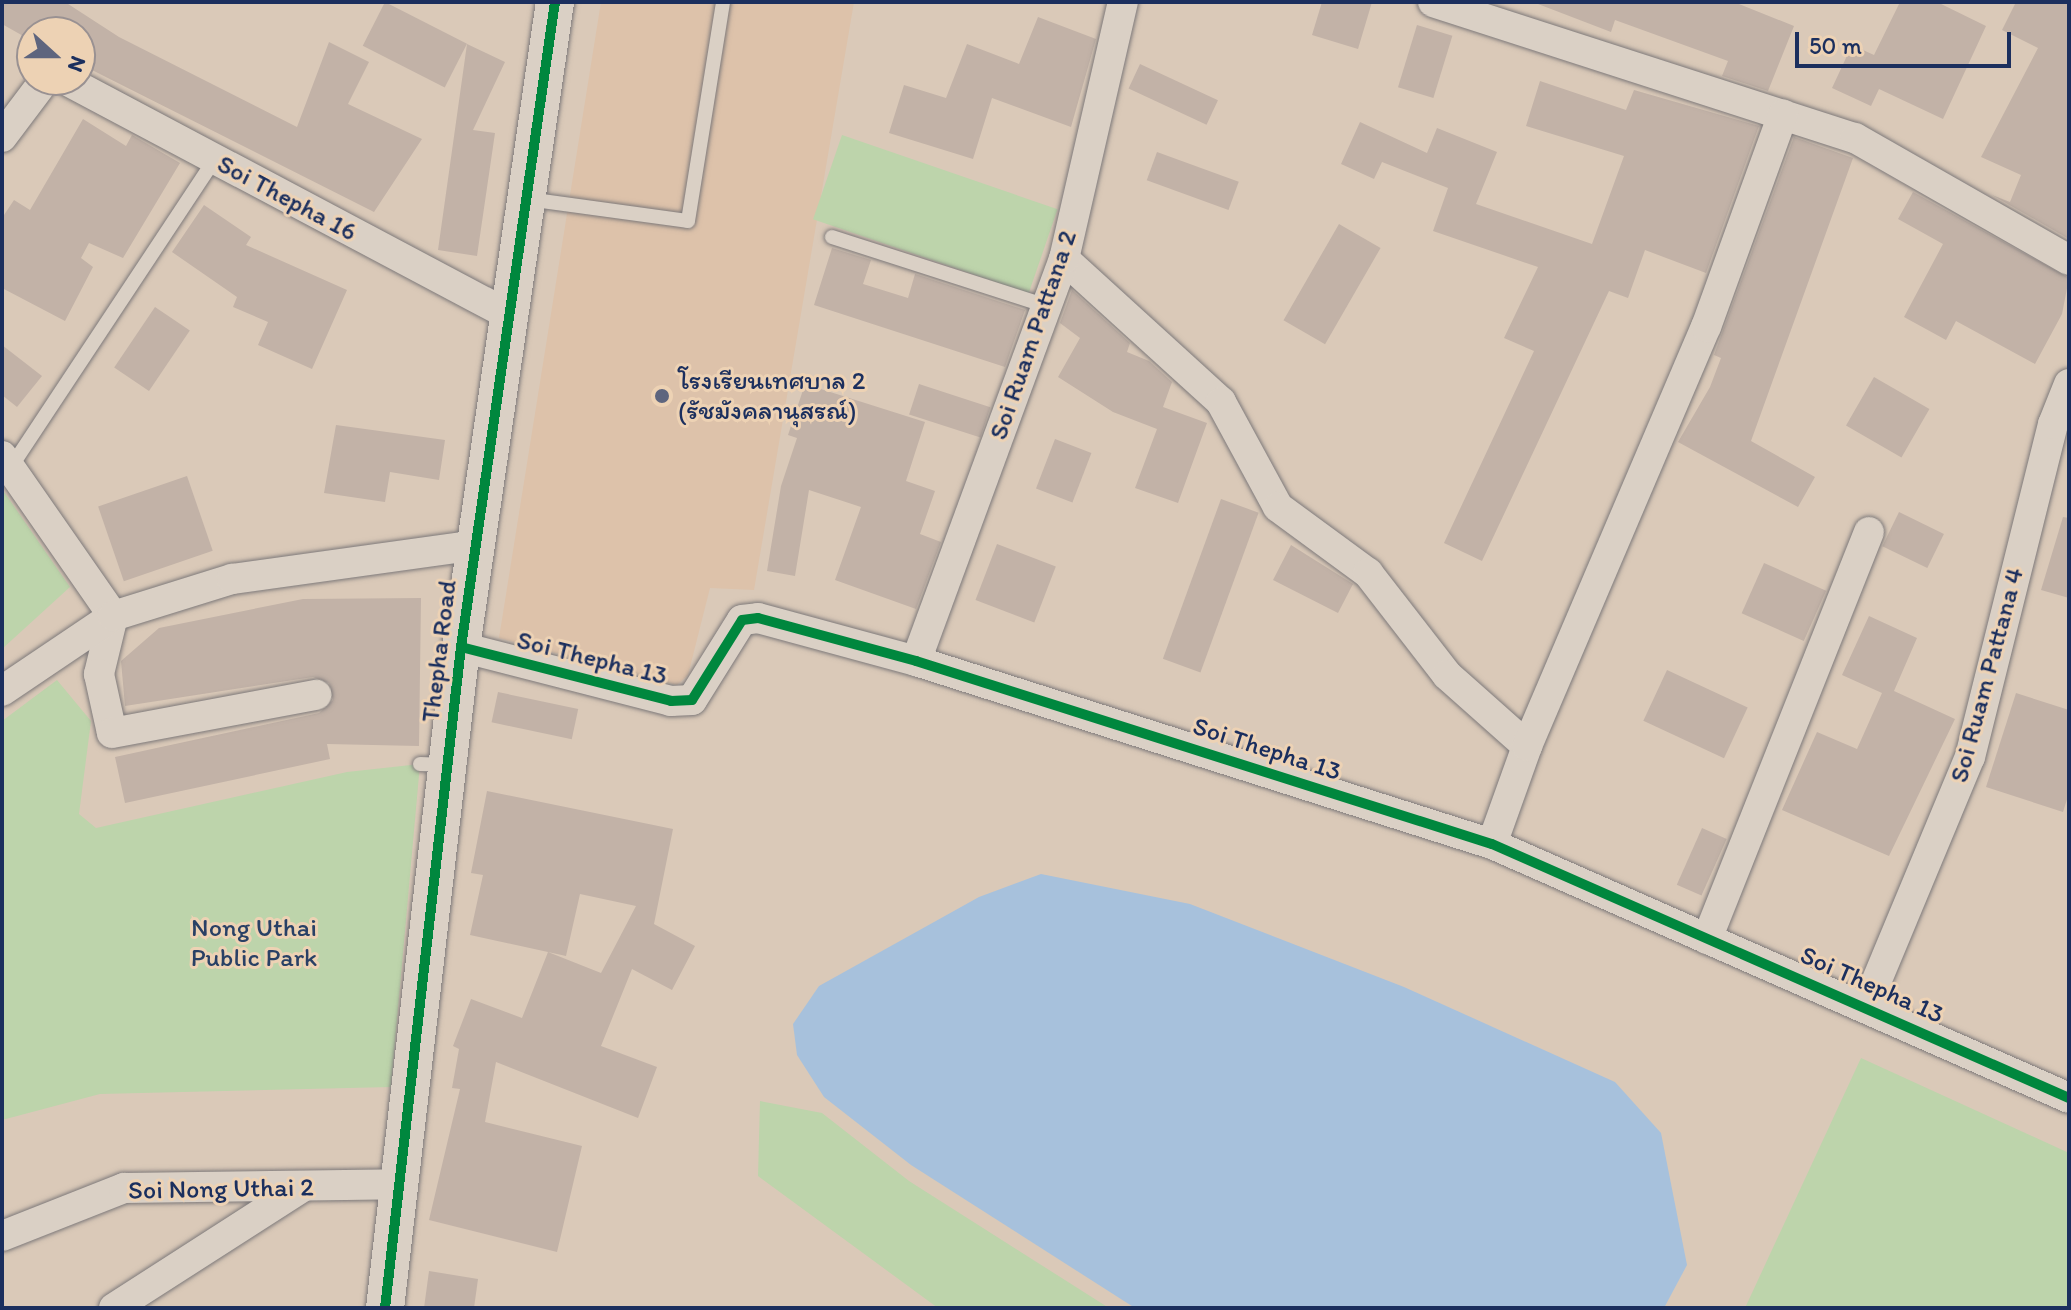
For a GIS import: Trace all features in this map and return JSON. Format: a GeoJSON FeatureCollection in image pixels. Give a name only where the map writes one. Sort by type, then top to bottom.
{"type":"FeatureCollection","features":[{"type":"Feature","properties":{"kind":"street","name":"Thepha Road"},"geometry":{"type":"LineString","coordinates":[[385,1308],[400,1184],[402,1073],[433,765],[461,647],[555,2]]}},
{"type":"Feature","properties":{"kind":"street","name":"Soi Ruam Pattana 2"},"geometry":{"type":"LineString","coordinates":[[916,661],[1064,259],[1123,2]]}},
{"type":"Feature","properties":{"kind":"street"},"geometry":{"type":"LineString","coordinates":[[1433,2],[1855,138],[2069,260]]}},
{"type":"Feature","properties":{"kind":"street"},"geometry":{"type":"LineString","coordinates":[[2,137],[33,96]]}},
{"type":"Feature","properties":{"kind":"street","name":"Soi Thepha 16"},"geometry":{"type":"LineString","coordinates":[[96,96],[509,315]]}},
{"type":"Feature","properties":{"kind":"street"},"geometry":{"type":"LineString","coordinates":[[1492,844],[1527,746],[1706,327],[1783,114]]}},
{"type":"Feature","properties":{"kind":"street"},"geometry":{"type":"LineString","coordinates":[[1064,259],[1221,402],[1278,507],[1368,573],[1447,675],[1527,746]]}},
{"type":"Feature","properties":{"kind":"street","name":"Soi Ruam Pattana 4"},"geometry":{"type":"LineString","coordinates":[[1867,1004],[1970,757],[2053,424],[2069,384]]}},
{"type":"Feature","properties":{"kind":"street"},"geometry":{"type":"LineString","coordinates":[[6,462],[113,616],[99,674],[112,733],[316,695]]}},
{"type":"Feature","properties":{"kind":"street"},"geometry":{"type":"LineString","coordinates":[[1707,939],[1869,532]]}},
{"type":"Feature","properties":{"kind":"street"},"geometry":{"type":"LineString","coordinates":[[2,691],[113,616],[232,579],[476,545]]}},
{"type":"Feature","properties":{"kind":"street","name":"Soi Thepha 13"},"geometry":{"type":"LineString","coordinates":[[461,647],[671,701],[692,700],[742,620],[758,618],[916,661],[1492,844],[1707,939],[1867,1004],[2069,1098]]}},
{"type":"Feature","properties":{"kind":"street","name":"Soi Nong Uthai 2"},"geometry":{"type":"LineString","coordinates":[[2,1236],[124,1188],[400,1184]]}},
{"type":"Feature","properties":{"kind":"street"},"geometry":{"type":"LineString","coordinates":[[114,1308],[304,1186]]}},
{"type":"Feature","properties":{"kind":"lane"},"geometry":{"type":"LineString","coordinates":[[526,199],[688,221],[723,2]]}},
{"type":"Feature","properties":{"kind":"lane"},"geometry":{"type":"LineString","coordinates":[[6,462],[214,160]]}},
{"type":"Feature","properties":{"kind":"lane"},"geometry":{"type":"LineString","coordinates":[[832,237],[1047,306]]}},
{"type":"Feature","properties":{"kind":"shaded area","name":"โรงเรียนเทศบาล 2 (รัชมังคลานุสรณ์)"},"geometry":{"type":"Polygon","coordinates":[[[601,2],[854,2],[754,590],[710,588],[688,675],[677,685],[499,638],[601,2]]]}},
{"type":"Feature","properties":{"kind":"green space"},"geometry":{"type":"Polygon","coordinates":[[[842,135],[1058,209],[1029,293],[813,219],[842,135]]]}},
{"type":"Feature","properties":{"kind":"green space"},"geometry":{"type":"Polygon","coordinates":[[[2,489],[70,587],[2,649],[2,489]]]}},
{"type":"Feature","properties":{"kind":"green space","name":"Nong Uthai Public Park"},"geometry":{"type":"Polygon","coordinates":[[[57,680],[91,721],[79,814],[96,828],[347,772],[420,764],[391,1087],[100,1094],[2,1120],[2,721],[57,680]]]}},
{"type":"Feature","properties":{"kind":"green space"},"geometry":{"type":"Polygon","coordinates":[[[1861,1058],[2069,1153],[2069,1308],[1745,1308],[1861,1058]]]}},
{"type":"Feature","properties":{"kind":"green space"},"geometry":{"type":"Polygon","coordinates":[[[760,1101],[822,1113],[909,1181],[1109,1308],[938,1308],[758,1176],[760,1101]]]}},
{"type":"Feature","properties":{"kind":"water"},"geometry":{"type":"Polygon","coordinates":[[[1041,874],[1190,904],[1404,987],[1615,1082],[1661,1133],[1687,1265],[1664,1308],[1135,1308],[911,1165],[824,1097],[797,1055],[793,1024],[819,986],[979,897],[1041,874]]]}},
{"type":"Feature","properties":{"kind":"building"},"geometry":{"type":"Polygon","coordinates":[[[2,2],[65,2],[87,16],[16,16],[16,32],[2,24],[2,2]]]}},
{"type":"Feature","properties":{"kind":"building"},"geometry":{"type":"Polygon","coordinates":[[[385,2],[467,44],[445,87],[363,46],[385,2]]]}},
{"type":"Feature","properties":{"kind":"building"},"geometry":{"type":"Polygon","coordinates":[[[1322,2],[1372,2],[1358,49],[1312,35],[1322,2]]]}},
{"type":"Feature","properties":{"kind":"building"},"geometry":{"type":"Polygon","coordinates":[[[1734,2],[1794,26],[1768,91],[1722,76],[1728,61],[1615,20],[1611,32],[1538,4],[1734,2]]]}},
{"type":"Feature","properties":{"kind":"building"},"geometry":{"type":"Polygon","coordinates":[[[1900,2],[1937,2],[1986,26],[1943,119],[1879,89],[1871,106],[1832,88],[1852,45],[1874,55],[1900,2]]]}},
{"type":"Feature","properties":{"kind":"building"},"geometry":{"type":"Polygon","coordinates":[[[2016,2],[2069,2],[2069,239],[1992,195],[2010,202],[2021,175],[1981,157],[2038,48],[2002,30],[2016,2]]]}},
{"type":"Feature","properties":{"kind":"building"},"geometry":{"type":"Polygon","coordinates":[[[1038,17],[1096,39],[1071,127],[992,98],[973,159],[889,133],[904,85],[946,98],[967,44],[1019,64],[1038,17]]]}},
{"type":"Feature","properties":{"kind":"building"},"geometry":{"type":"Polygon","coordinates":[[[96,22],[119,37],[297,127],[329,42],[369,62],[348,104],[422,139],[374,212],[96,72],[96,22]]]}},
{"type":"Feature","properties":{"kind":"building"},"geometry":{"type":"Polygon","coordinates":[[[1417,25],[1452,36],[1433,98],[1398,87],[1417,25]]]}},
{"type":"Feature","properties":{"kind":"building"},"geometry":{"type":"Polygon","coordinates":[[[467,44],[505,62],[473,130],[495,133],[477,256],[438,250],[467,44]]]}},
{"type":"Feature","properties":{"kind":"building"},"geometry":{"type":"Polygon","coordinates":[[[1140,64],[1218,100],[1207,125],[1129,88],[1140,64]]]}},
{"type":"Feature","properties":{"kind":"building"},"geometry":{"type":"Polygon","coordinates":[[[1540,81],[1626,110],[1634,90],[1759,126],[1706,273],[1645,250],[1628,298],[1609,291],[1482,561],[1444,543],[1534,351],[1504,338],[1538,267],[1433,231],[1448,188],[1382,162],[1374,179],[1341,164],[1360,122],[1427,153],[1437,128],[1497,152],[1476,204],[1592,244],[1624,156],[1526,126],[1540,81]]]}},
{"type":"Feature","properties":{"kind":"building"},"geometry":{"type":"Polygon","coordinates":[[[83,119],[126,146],[132,135],[180,163],[123,258],[89,243],[81,258],[93,267],[65,321],[2,288],[2,218],[14,200],[30,210],[83,119]]]}},
{"type":"Feature","properties":{"kind":"building"},"geometry":{"type":"Polygon","coordinates":[[[1794,137],[1853,158],[1751,441],[1815,477],[1798,507],[1678,442],[1710,387],[1721,358],[1714,355],[1794,137]]]}},
{"type":"Feature","properties":{"kind":"building"},"geometry":{"type":"Polygon","coordinates":[[[1157,152],[1239,182],[1228,210],[1147,180],[1157,152]]]}},
{"type":"Feature","properties":{"kind":"building"},"geometry":{"type":"Polygon","coordinates":[[[1913,192],[2069,278],[2062,314],[2035,364],[1956,321],[1946,340],[1904,317],[1943,244],[1898,219],[1913,192]]]}},
{"type":"Feature","properties":{"kind":"building"},"geometry":{"type":"Polygon","coordinates":[[[204,205],[251,237],[246,245],[347,290],[312,369],[258,345],[268,322],[233,307],[237,297],[172,252],[204,205]]]}},
{"type":"Feature","properties":{"kind":"building"},"geometry":{"type":"Polygon","coordinates":[[[1339,224],[1381,248],[1325,344],[1284,320],[1339,224]]]}},
{"type":"Feature","properties":{"kind":"building"},"geometry":{"type":"Polygon","coordinates":[[[832,248],[871,260],[863,284],[908,298],[915,274],[1025,310],[1005,367],[814,305],[832,248]]]}},
{"type":"Feature","properties":{"kind":"building"},"geometry":{"type":"Polygon","coordinates":[[[1072,290],[1130,343],[1127,352],[1149,361],[1172,382],[1163,407],[1207,423],[1178,503],[1135,488],[1157,429],[1113,412],[1058,377],[1080,338],[1060,323],[1072,290]]]}},
{"type":"Feature","properties":{"kind":"building"},"geometry":{"type":"Polygon","coordinates":[[[155,307],[190,330],[149,391],[114,368],[155,307]]]}},
{"type":"Feature","properties":{"kind":"building"},"geometry":{"type":"Polygon","coordinates":[[[2,345],[42,376],[17,407],[2,395],[2,345]]]}},
{"type":"Feature","properties":{"kind":"building"},"geometry":{"type":"Polygon","coordinates":[[[1874,377],[1929,409],[1901,457],[1846,425],[1874,377]]]}},
{"type":"Feature","properties":{"kind":"building"},"geometry":{"type":"Polygon","coordinates":[[[805,384],[925,422],[906,481],[935,491],[920,534],[941,542],[916,609],[835,580],[861,507],[809,490],[795,576],[767,571],[781,486],[797,438],[788,435],[805,384]]]}},
{"type":"Feature","properties":{"kind":"building"},"geometry":{"type":"Polygon","coordinates":[[[919,384],[990,407],[980,438],[909,414],[919,384]]]}},
{"type":"Feature","properties":{"kind":"building"},"geometry":{"type":"Polygon","coordinates":[[[336,425],[445,440],[439,480],[390,472],[385,502],[324,493],[336,425]]]}},
{"type":"Feature","properties":{"kind":"building"},"geometry":{"type":"Polygon","coordinates":[[[1055,439],[1091,453],[1072,502],[1036,488],[1055,439]]]}},
{"type":"Feature","properties":{"kind":"building"},"geometry":{"type":"Polygon","coordinates":[[[187,476],[213,551],[124,581],[98,507],[187,476]]]}},
{"type":"Feature","properties":{"kind":"building"},"geometry":{"type":"Polygon","coordinates":[[[1221,499],[1259,513],[1200,672],[1163,659],[1221,499]]]}},
{"type":"Feature","properties":{"kind":"building"},"geometry":{"type":"Polygon","coordinates":[[[1899,512],[1944,534],[1927,568],[1882,546],[1899,512]]]}},
{"type":"Feature","properties":{"kind":"building"},"geometry":{"type":"Polygon","coordinates":[[[2063,517],[2069,518],[2069,598],[2041,590],[2063,517]]]}},
{"type":"Feature","properties":{"kind":"building"},"geometry":{"type":"Polygon","coordinates":[[[997,544],[1056,567],[1034,623],[975,600],[997,544]]]}},
{"type":"Feature","properties":{"kind":"building"},"geometry":{"type":"Polygon","coordinates":[[[1291,545],[1353,584],[1338,613],[1273,580],[1291,545]]]}},
{"type":"Feature","properties":{"kind":"building"},"geometry":{"type":"Polygon","coordinates":[[[1764,563],[1826,591],[1804,641],[1742,613],[1764,563]]]}},
{"type":"Feature","properties":{"kind":"building"},"geometry":{"type":"Polygon","coordinates":[[[421,598],[419,746],[327,744],[330,759],[125,803],[115,757],[319,713],[333,700],[329,683],[313,677],[125,706],[121,661],[159,628],[303,599],[421,598]]]}},
{"type":"Feature","properties":{"kind":"building"},"geometry":{"type":"Polygon","coordinates":[[[1869,616],[1917,638],[1894,691],[1955,719],[1889,856],[1782,810],[1817,732],[1857,749],[1882,693],[1842,675],[1869,616]]]}},
{"type":"Feature","properties":{"kind":"building"},"geometry":{"type":"Polygon","coordinates":[[[1667,670],[1748,708],[1724,758],[1643,721],[1667,670]]]}},
{"type":"Feature","properties":{"kind":"building"},"geometry":{"type":"Polygon","coordinates":[[[498,692],[578,709],[572,739],[492,722],[498,692]]]}},
{"type":"Feature","properties":{"kind":"building"},"geometry":{"type":"Polygon","coordinates":[[[2016,693],[2069,710],[2069,793],[2063,812],[1986,787],[2016,693]]]}},
{"type":"Feature","properties":{"kind":"building"},"geometry":{"type":"Polygon","coordinates":[[[487,791],[673,829],[654,924],[695,946],[672,990],[632,969],[601,1046],[657,1067],[638,1118],[496,1062],[485,1122],[582,1146],[557,1252],[429,1220],[460,1089],[452,1088],[459,1049],[453,1046],[471,999],[522,1018],[548,952],[470,935],[483,875],[471,873],[487,791]],[[580,894],[566,956],[548,952],[601,973],[636,906],[580,894]]]}},
{"type":"Feature","properties":{"kind":"building"},"geometry":{"type":"Polygon","coordinates":[[[1702,828],[1727,839],[1701,896],[1677,885],[1702,828]]]}},
{"type":"Feature","properties":{"kind":"building"},"geometry":{"type":"Polygon","coordinates":[[[429,1271],[478,1279],[474,1308],[424,1308],[429,1271]]]}},
{"type":"Feature","properties":{"kind":"cycle path"},"geometry":{"type":"LineString","coordinates":[[385,1308],[461,647],[555,2]]}},
{"type":"Feature","properties":{"kind":"cycle path"},"geometry":{"type":"LineString","coordinates":[[461,647],[671,701],[692,700],[742,620],[758,618],[916,661],[1492,844],[2069,1098]]}},
{"type":"Feature","properties":{"kind":"place","name":"โรงเรียนเทศบาล 2 (รัชมังคลานุสรณ์)"},"geometry":{"type":"Point","coordinates":[662,396]}}]}
